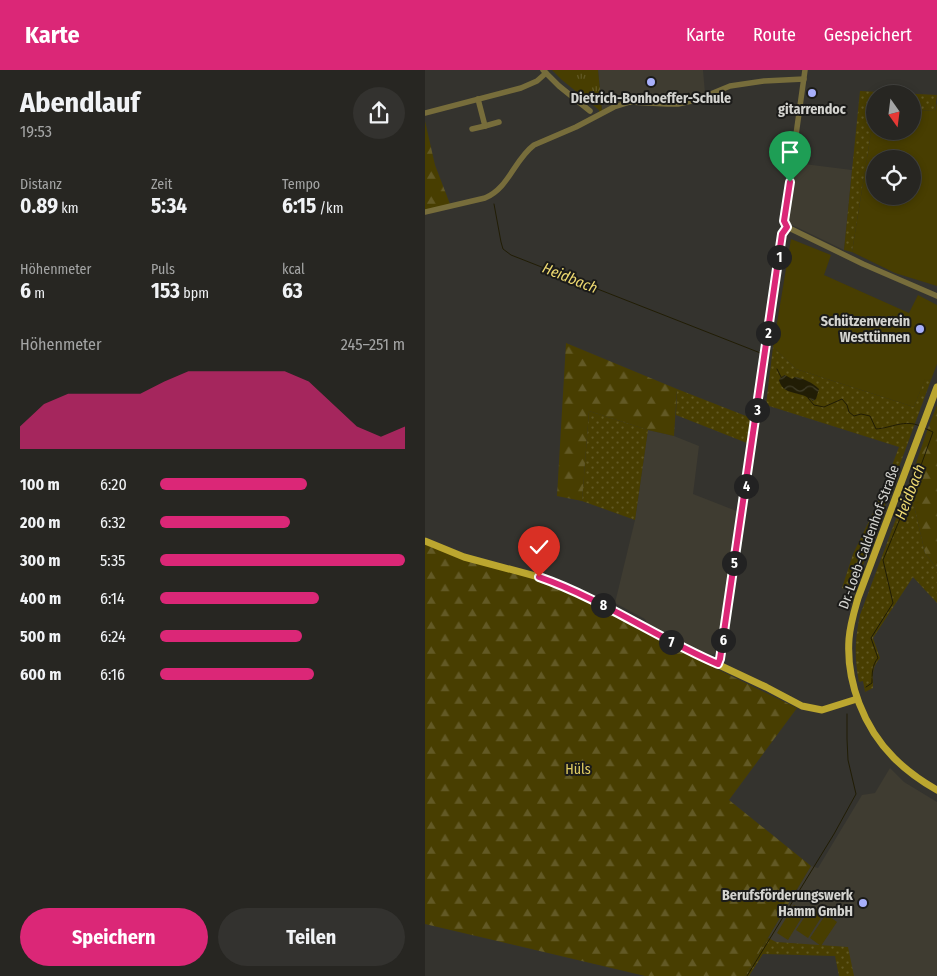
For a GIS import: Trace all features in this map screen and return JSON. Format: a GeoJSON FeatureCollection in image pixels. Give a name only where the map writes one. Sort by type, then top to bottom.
{"type":"FeatureCollection","features":[{"type":"Feature","properties":{"kind":"main road","name":"Dr.-Loeb-Caldenhof-Straße"},"geometry":{"type":"LineString","coordinates":[[937,387],[858,598],[852,618],[849,639],[853,685],[867,722],[884,747],[903,766],[913,775],[937,790]]}},
{"type":"Feature","properties":{"kind":"main road"},"geometry":{"type":"LineString","coordinates":[[425,541],[464,557],[557,583],[685,649],[802,706],[822,710],[857,699]]}},
{"type":"Feature","properties":{"kind":"street"},"geometry":{"type":"LineString","coordinates":[[805,70],[784,221],[787,227],[863,264],[937,296]]}},
{"type":"Feature","properties":{"kind":"street"},"geometry":{"type":"LineString","coordinates":[[425,113],[521,88],[537,81],[544,72],[590,111]]}},
{"type":"Feature","properties":{"kind":"street"},"geometry":{"type":"LineString","coordinates":[[425,212],[485,198],[494,194],[505,183],[520,159],[534,145],[576,127],[614,107],[630,102],[667,104],[688,102],[730,86],[764,81],[804,79]]}},
{"type":"Feature","properties":{"kind":"street"},"geometry":{"type":"LineString","coordinates":[[478,99],[485,126]]}},
{"type":"Feature","properties":{"kind":"street"},"geometry":{"type":"LineString","coordinates":[[472,130],[499,122]]}},
{"type":"Feature","properties":{"kind":"street"},"geometry":{"type":"LineString","coordinates":[[718,664],[782,234],[787,227]]}},
{"type":"Feature","properties":{"kind":"shaded area","name":"Dietrich-Bonhoeffer-Schule"},"geometry":{"type":"Polygon","coordinates":[[[598,70],[703,70],[705,93],[695,98],[678,101],[631,100],[602,111],[598,70]]]}},
{"type":"Feature","properties":{"kind":"shaded area"},"geometry":{"type":"Polygon","coordinates":[[[796,163],[852,170],[844,250],[788,223],[796,163]]]}},
{"type":"Feature","properties":{"kind":"shaded area"},"geometry":{"type":"Polygon","coordinates":[[[648,430],[674,436],[699,446],[693,494],[739,512],[717,651],[714,654],[710,655],[677,640],[647,623],[645,619],[615,603],[635,520],[648,430]]]}},
{"type":"Feature","properties":{"kind":"shaded area","name":"Berufsförderungswerk Hamm GmbH"},"geometry":{"type":"Polygon","coordinates":[[[890,768],[904,782],[937,802],[937,976],[850,976],[843,948],[775,942],[768,938],[811,866],[818,868],[862,795],[875,793],[890,768]]]}},
{"type":"Feature","properties":{"kind":"green space"},"geometry":{"type":"Polygon","coordinates":[[[552,70],[598,70],[602,111],[599,112],[552,70]]]}},
{"type":"Feature","properties":{"kind":"green space"},"geometry":{"type":"Polygon","coordinates":[[[860,91],[866,91],[866,140],[870,140],[868,150],[866,150],[866,164],[852,252],[844,250],[860,91]]]}},
{"type":"Feature","properties":{"kind":"green space"},"geometry":{"type":"Polygon","coordinates":[[[921,94],[937,95],[935,111],[921,110],[921,94]]]}},
{"type":"Feature","properties":{"kind":"green space"},"geometry":{"type":"Polygon","coordinates":[[[937,102],[937,286],[895,273],[852,252],[866,164],[866,205],[921,205],[921,150],[868,150],[870,140],[921,140],[921,110],[935,111],[937,102]]]}},
{"type":"Feature","properties":{"kind":"green space"},"geometry":{"type":"Polygon","coordinates":[[[425,121],[435,165],[450,204],[425,210],[425,121]]]}},
{"type":"Feature","properties":{"kind":"green space"},"geometry":{"type":"Polygon","coordinates":[[[791,239],[831,255],[824,275],[909,313],[918,295],[937,305],[937,364],[931,380],[925,379],[914,407],[796,369],[773,347],[791,239]]]}},
{"type":"Feature","properties":{"kind":"green space"},"geometry":{"type":"Polygon","coordinates":[[[566,343],[677,389],[674,436],[648,430],[589,411],[582,501],[557,496],[566,343]]]}},
{"type":"Feature","properties":{"kind":"green space"},"geometry":{"type":"Polygon","coordinates":[[[773,347],[796,369],[914,407],[925,378],[931,380],[853,592],[842,588],[853,554],[877,505],[899,447],[766,405],[773,347]]]}},
{"type":"Feature","properties":{"kind":"green space"},"geometry":{"type":"Polygon","coordinates":[[[677,389],[751,418],[747,443],[676,415],[677,389]]]}},
{"type":"Feature","properties":{"kind":"green space"},"geometry":{"type":"Polygon","coordinates":[[[937,405],[937,569],[925,553],[909,484],[937,405]]]}},
{"type":"Feature","properties":{"kind":"green space"},"geometry":{"type":"Polygon","coordinates":[[[589,411],[648,430],[635,520],[582,501],[589,411]]]}},
{"type":"Feature","properties":{"kind":"green space"},"geometry":{"type":"Polygon","coordinates":[[[909,484],[925,553],[937,569],[937,603],[913,577],[873,638],[880,658],[874,669],[873,688],[865,692],[863,681],[859,682],[856,664],[856,641],[860,615],[909,484]]]}},
{"type":"Feature","properties":{"kind":"green space","name":"Hüls"},"geometry":{"type":"Polygon","coordinates":[[[425,544],[555,586],[595,603],[717,669],[797,708],[729,800],[811,866],[745,976],[645,976],[425,924],[425,544]]]}},
{"type":"Feature","properties":{"kind":"green space"},"geometry":{"type":"Polygon","coordinates":[[[794,905],[805,912],[788,940],[777,933],[794,905]]]}},
{"type":"Feature","properties":{"kind":"green space"},"geometry":{"type":"Polygon","coordinates":[[[812,906],[824,913],[808,938],[796,930],[812,906]]]}},
{"type":"Feature","properties":{"kind":"green space"},"geometry":{"type":"Polygon","coordinates":[[[826,914],[837,922],[821,946],[810,938],[826,914]]]}},
{"type":"Feature","properties":{"kind":"green space"},"geometry":{"type":"Polygon","coordinates":[[[768,938],[776,942],[848,947],[854,976],[839,976],[835,956],[763,954],[749,976],[745,976],[768,938]]]}},
{"type":"Feature","properties":{"kind":"water"},"geometry":{"type":"Polygon","coordinates":[[[785,375],[792,379],[795,377],[805,380],[817,387],[819,389],[816,399],[813,401],[782,387],[779,380],[785,375]]]}},
{"type":"Feature","properties":{"kind":"waterway","name":"Heidbach"},"geometry":{"type":"LineString","coordinates":[[494,204],[503,249],[511,255],[763,354]]}},
{"type":"Feature","properties":{"kind":"waterway","name":"Heidbach"},"geometry":{"type":"LineString","coordinates":[[777,369],[781,377]]}},
{"type":"Feature","properties":{"kind":"waterway","name":"Heidbach"},"geometry":{"type":"LineString","coordinates":[[808,398],[814,405],[824,407],[842,399],[847,405],[849,412],[854,416],[861,414],[870,416],[876,429],[909,423],[920,426]]}},
{"type":"Feature","properties":{"kind":"waterway","name":"Heidbach"},"geometry":{"type":"LineString","coordinates":[[866,687],[872,683],[873,667],[878,658],[871,638],[893,603],[883,560],[933,432],[924,428]]}},
{"type":"Feature","properties":{"kind":"waterway","name":"Heidbach"},"geometry":{"type":"LineString","coordinates":[[747,976],[834,834],[856,794],[848,760],[847,714]]}},
{"type":"Feature","properties":{"kind":"place","name":"Dietrich-Bonhoeffer-Schule"},"geometry":{"type":"Point","coordinates":[651,82]}},
{"type":"Feature","properties":{"kind":"place","name":"gitarrendoc"},"geometry":{"type":"Point","coordinates":[812,93]}},
{"type":"Feature","properties":{"kind":"place","name":"Schützenverein Westtünnen"},"geometry":{"type":"Point","coordinates":[920,329]}},
{"type":"Feature","properties":{"kind":"place","name":"Berufsförderungswerk Hamm GmbH"},"geometry":{"type":"Point","coordinates":[863,903]}},
{"type":"Feature","properties":{"kind":"route"},"geometry":{"type":"LineString","coordinates":[[539,577],[575,591],[685,649],[718,664],[782,234],[787,227],[784,221],[790,182]]}}]}
